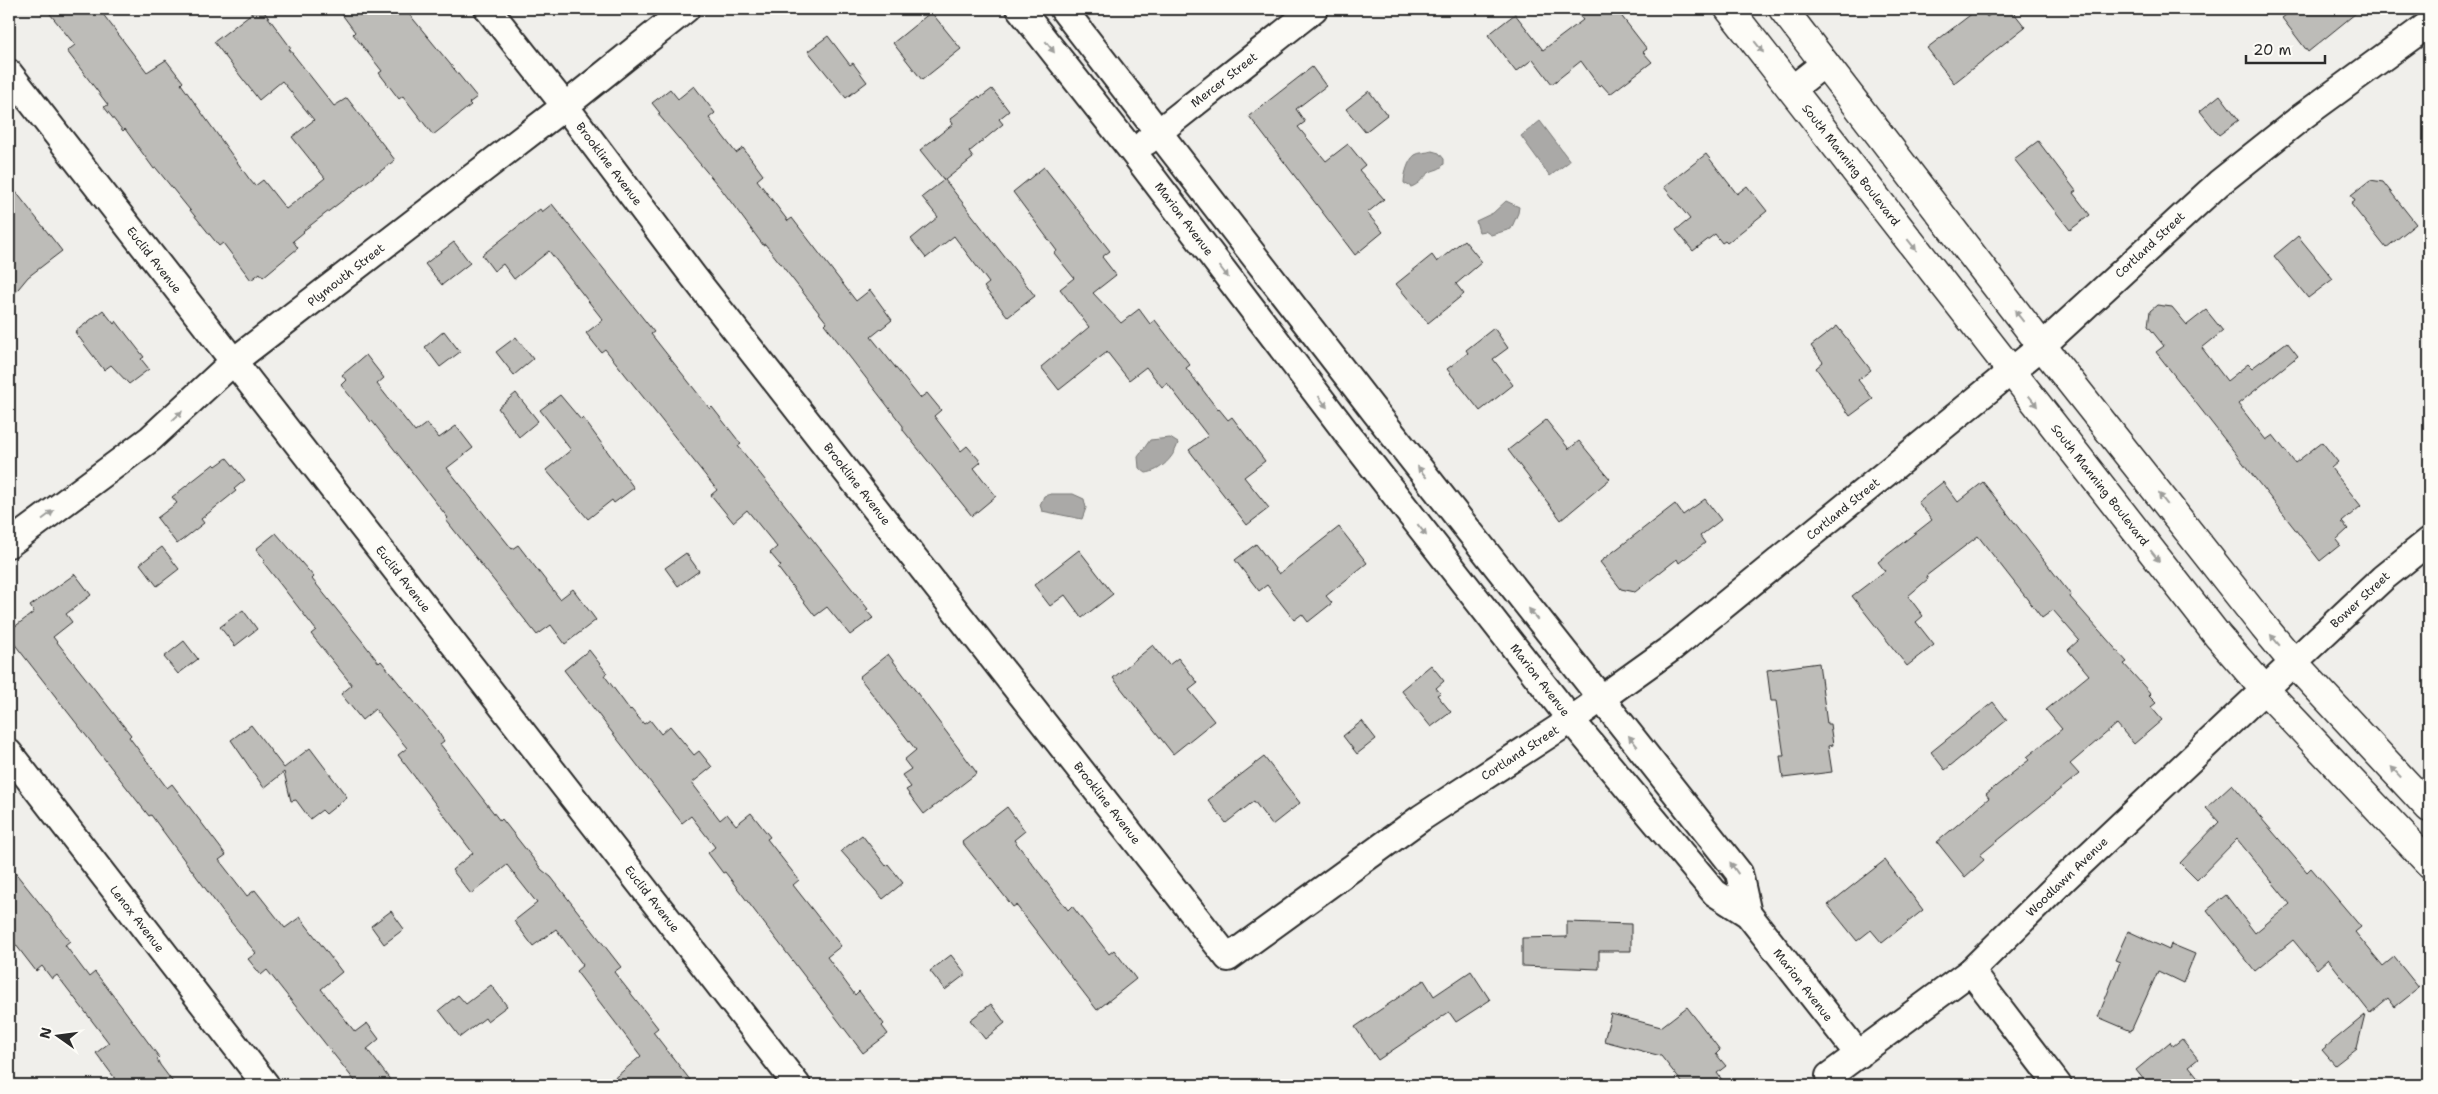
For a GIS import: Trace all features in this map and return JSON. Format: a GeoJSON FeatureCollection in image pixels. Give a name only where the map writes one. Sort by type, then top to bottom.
{"type":"FeatureCollection","features":[{"type":"Feature","properties":{"kind":"street","name":"Brookline Avenue"},"geometry":{"type":"LineString","coordinates":[[488,9],[565,106],[693,276],[1228,958]]}},
{"type":"Feature","properties":{"kind":"street","name":"Plymouth Street"},"geometry":{"type":"LineString","coordinates":[[9,544],[155,435],[234,361],[565,106],[686,9]]}},
{"type":"Feature","properties":{"kind":"street","name":"Marion Avenue"},"geometry":{"type":"LineString","coordinates":[[1020,9],[1133,152],[1346,432],[1571,720],[1715,893],[1748,914],[1859,1055]]}},
{"type":"Feature","properties":{"kind":"street","name":"Marion Avenue"},"geometry":{"type":"LineString","coordinates":[[1063,9],[1160,131],[1375,412],[1739,873],[1748,914]]}},
{"type":"Feature","properties":{"kind":"street","name":"Mercer Street"},"geometry":{"type":"LineString","coordinates":[[1133,152],[1314,9]]}},
{"type":"Feature","properties":{"kind":"street","name":"South Manning Boulevard"},"geometry":{"type":"LineString","coordinates":[[1729,9],[2010,372],[2217,635],[2265,690],[2429,862]]}},
{"type":"Feature","properties":{"kind":"street"},"geometry":{"type":"LineString","coordinates":[[1783,9],[2042,346],[2294,663],[2429,808]]}},
{"type":"Feature","properties":{"kind":"street","name":"Cortland Street"},"geometry":{"type":"LineString","coordinates":[[1228,958],[1421,818],[1571,720],[1673,647],[2042,346],[2219,183],[2303,116],[2429,24]]}},
{"type":"Feature","properties":{"kind":"street"},"geometry":{"type":"LineString","coordinates":[[1792,89],[1825,63]]}},
{"type":"Feature","properties":{"kind":"street","name":"Euclid Avenue"},"geometry":{"type":"LineString","coordinates":[[9,73],[797,1085]]}},
{"type":"Feature","properties":{"kind":"street"},"geometry":{"type":"LineString","coordinates":[[1346,432],[1375,412]]}},
{"type":"Feature","properties":{"kind":"street","name":"Bower Street"},"geometry":{"type":"LineString","coordinates":[[2294,663],[2383,578],[2429,541]]}},
{"type":"Feature","properties":{"kind":"street","name":"Woodlawn Avenue"},"geometry":{"type":"LineString","coordinates":[[1829,1076],[1970,971],[2065,878],[2294,663]]}},
{"type":"Feature","properties":{"kind":"street","name":"Lenox Avenue"},"geometry":{"type":"LineString","coordinates":[[9,753],[266,1085]]}},
{"type":"Feature","properties":{"kind":"street"},"geometry":{"type":"LineString","coordinates":[[1970,971],[2058,1085]]}},
{"type":"Feature","properties":{"kind":"shaded area"},"geometry":{"type":"Polygon","coordinates":[[[1540,121],[1570,161],[1550,176],[1521,136],[1540,121]]]}},
{"type":"Feature","properties":{"kind":"shaded area"},"geometry":{"type":"Polygon","coordinates":[[[1432,151],[1439,153],[1444,159],[1444,164],[1430,172],[1414,186],[1411,187],[1404,183],[1410,160],[1419,153],[1432,151]]]}},
{"type":"Feature","properties":{"kind":"shaded area"},"geometry":{"type":"Polygon","coordinates":[[[1506,201],[1519,207],[1511,229],[1491,235],[1485,231],[1479,232],[1476,221],[1493,213],[1506,201]]]}},
{"type":"Feature","properties":{"kind":"shaded area"},"geometry":{"type":"Polygon","coordinates":[[[1170,438],[1178,443],[1166,463],[1152,472],[1146,473],[1139,468],[1138,457],[1150,440],[1170,438]]]}},
{"type":"Feature","properties":{"kind":"shaded area"},"geometry":{"type":"Polygon","coordinates":[[[1051,494],[1073,494],[1084,499],[1086,508],[1082,519],[1042,511],[1040,505],[1044,496],[1051,494]]]}},
{"type":"Feature","properties":{"kind":"building"},"geometry":{"type":"Polygon","coordinates":[[[46,9],[99,9],[147,72],[166,60],[250,180],[255,186],[263,180],[286,209],[325,178],[292,137],[314,120],[282,81],[259,100],[214,42],[257,9],[262,9],[291,48],[289,49],[334,106],[347,98],[395,160],[303,231],[293,241],[298,248],[263,277],[260,273],[251,280],[223,243],[219,246],[156,168],[154,169],[125,129],[123,131],[104,107],[108,105],[67,51],[75,45],[46,9]]]}},
{"type":"Feature","properties":{"kind":"building"},"geometry":{"type":"Polygon","coordinates":[[[338,9],[405,9],[477,97],[469,103],[471,105],[433,135],[403,96],[399,99],[379,73],[382,71],[353,34],[355,32],[338,9]]]}},
{"type":"Feature","properties":{"kind":"building"},"geometry":{"type":"Polygon","coordinates":[[[1574,9],[1616,9],[1647,49],[1643,52],[1652,62],[1610,94],[1601,84],[1599,86],[1581,61],[1552,84],[1533,59],[1516,72],[1488,35],[1515,14],[1543,50],[1583,20],[1574,9]]]}},
{"type":"Feature","properties":{"kind":"building"},"geometry":{"type":"Polygon","coordinates":[[[1978,9],[1981,9],[1987,17],[1998,9],[2011,9],[2025,27],[1954,83],[1927,48],[1978,9]]]}},
{"type":"Feature","properties":{"kind":"building"},"geometry":{"type":"Polygon","coordinates":[[[2294,9],[2361,9],[2308,52],[2282,18],[2294,9]]]}},
{"type":"Feature","properties":{"kind":"building"},"geometry":{"type":"Polygon","coordinates":[[[931,12],[961,49],[922,80],[893,43],[931,12]]]}},
{"type":"Feature","properties":{"kind":"building"},"geometry":{"type":"Polygon","coordinates":[[[828,36],[850,65],[853,63],[867,82],[846,98],[808,51],[828,36]]]}},
{"type":"Feature","properties":{"kind":"building"},"geometry":{"type":"Polygon","coordinates":[[[1312,67],[1326,86],[1296,109],[1305,122],[1298,127],[1326,161],[1348,144],[1365,165],[1359,170],[1384,199],[1367,213],[1383,232],[1355,255],[1249,116],[1312,67]]]}},
{"type":"Feature","properties":{"kind":"building"},"geometry":{"type":"Polygon","coordinates":[[[694,86],[715,113],[709,118],[736,153],[743,148],[763,175],[757,180],[788,221],[792,218],[856,301],[870,290],[892,320],[871,337],[920,398],[927,393],[941,410],[934,416],[961,451],[967,446],[981,462],[974,468],[996,496],[972,516],[903,430],[903,426],[825,325],[827,323],[765,244],[763,245],[722,190],[658,114],[660,113],[652,103],[670,89],[678,99],[694,86]]]}},
{"type":"Feature","properties":{"kind":"building"},"geometry":{"type":"Polygon","coordinates":[[[992,89],[1009,111],[999,119],[1003,124],[969,152],[973,158],[945,180],[1035,296],[1008,317],[984,287],[989,283],[954,236],[926,258],[911,239],[938,217],[922,197],[944,180],[920,150],[953,124],[950,119],[979,96],[980,98],[992,89]]]}},
{"type":"Feature","properties":{"kind":"building"},"geometry":{"type":"Polygon","coordinates":[[[1369,91],[1387,115],[1365,132],[1346,109],[1369,91]]]}},
{"type":"Feature","properties":{"kind":"building"},"geometry":{"type":"Polygon","coordinates":[[[2220,95],[2239,120],[2219,135],[2200,111],[2220,95]]]}},
{"type":"Feature","properties":{"kind":"building"},"geometry":{"type":"Polygon","coordinates":[[[2038,141],[2076,191],[2073,193],[2090,215],[2070,230],[2014,159],[2038,141]]]}},
{"type":"Feature","properties":{"kind":"building"},"geometry":{"type":"Polygon","coordinates":[[[1706,154],[1737,194],[1747,186],[1767,211],[1727,243],[1725,241],[1722,243],[1715,234],[1693,251],[1676,230],[1690,219],[1664,187],[1706,154]]]}},
{"type":"Feature","properties":{"kind":"building"},"geometry":{"type":"Polygon","coordinates":[[[1044,167],[1110,251],[1102,257],[1116,275],[1093,293],[1121,323],[1139,309],[1150,324],[1155,320],[1190,365],[1186,368],[1218,410],[1228,420],[1232,417],[1265,461],[1244,477],[1269,508],[1247,525],[1189,450],[1208,436],[1167,383],[1162,387],[1146,367],[1129,380],[1107,352],[1059,390],[1041,367],[1089,327],[1060,289],[1074,278],[1054,253],[1057,251],[1013,192],[1044,167]]]}},
{"type":"Feature","properties":{"kind":"building"},"geometry":{"type":"Polygon","coordinates":[[[2370,180],[2383,182],[2416,224],[2386,248],[2351,204],[2355,201],[2351,195],[2370,180]]]}},
{"type":"Feature","properties":{"kind":"building"},"geometry":{"type":"Polygon","coordinates":[[[9,183],[62,251],[28,277],[9,300],[9,183]]]}},
{"type":"Feature","properties":{"kind":"building"},"geometry":{"type":"Polygon","coordinates":[[[552,204],[654,332],[651,334],[710,409],[712,407],[741,444],[738,446],[868,609],[866,610],[873,618],[850,635],[827,607],[815,616],[778,568],[781,566],[770,553],[777,547],[747,510],[733,522],[711,495],[717,490],[605,349],[601,352],[586,333],[603,320],[549,251],[514,279],[503,264],[494,271],[482,255],[540,209],[542,212],[552,204]]]}},
{"type":"Feature","properties":{"kind":"building"},"geometry":{"type":"Polygon","coordinates":[[[2298,236],[2333,279],[2308,298],[2274,256],[2298,236]]]}},
{"type":"Feature","properties":{"kind":"building"},"geometry":{"type":"Polygon","coordinates":[[[1464,240],[1482,262],[1456,284],[1464,294],[1428,323],[1396,284],[1432,255],[1437,262],[1464,240]]]}},
{"type":"Feature","properties":{"kind":"building"},"geometry":{"type":"Polygon","coordinates":[[[454,242],[470,263],[442,285],[425,264],[454,242]]]}},
{"type":"Feature","properties":{"kind":"building"},"geometry":{"type":"Polygon","coordinates":[[[2157,305],[2172,307],[2187,325],[2206,310],[2223,331],[2202,348],[2227,381],[2248,364],[2252,368],[2287,342],[2298,356],[2238,404],[2266,440],[2273,435],[2295,463],[2322,442],[2338,462],[2331,468],[2361,506],[2342,522],[2348,529],[2336,540],[2340,545],[2320,561],[2156,352],[2164,346],[2148,326],[2150,311],[2157,305]]]}},
{"type":"Feature","properties":{"kind":"building"},"geometry":{"type":"Polygon","coordinates":[[[103,310],[114,324],[116,321],[144,357],[141,359],[149,369],[129,384],[111,365],[104,370],[75,332],[103,310]]]}},
{"type":"Feature","properties":{"kind":"building"},"geometry":{"type":"Polygon","coordinates":[[[1837,326],[1871,370],[1858,380],[1873,399],[1850,416],[1816,368],[1823,362],[1811,346],[1837,326]]]}},
{"type":"Feature","properties":{"kind":"building"},"geometry":{"type":"Polygon","coordinates":[[[1494,328],[1508,348],[1493,359],[1513,385],[1480,411],[1447,369],[1468,353],[1466,350],[1494,328]]]}},
{"type":"Feature","properties":{"kind":"building"},"geometry":{"type":"Polygon","coordinates":[[[444,331],[460,352],[440,367],[425,347],[444,331]]]}},
{"type":"Feature","properties":{"kind":"building"},"geometry":{"type":"Polygon","coordinates":[[[516,337],[533,359],[514,375],[496,352],[516,337]]]}},
{"type":"Feature","properties":{"kind":"building"},"geometry":{"type":"Polygon","coordinates":[[[366,355],[384,378],[377,384],[415,432],[427,423],[439,438],[456,426],[473,448],[447,468],[512,549],[518,545],[560,599],[573,589],[596,620],[565,644],[551,625],[537,635],[446,520],[448,518],[372,421],[341,385],[346,380],[342,375],[366,355]]]}},
{"type":"Feature","properties":{"kind":"building"},"geometry":{"type":"Polygon","coordinates":[[[516,393],[538,421],[519,437],[498,408],[516,393]]]}},
{"type":"Feature","properties":{"kind":"building"},"geometry":{"type":"Polygon","coordinates":[[[560,395],[581,420],[583,418],[634,488],[614,503],[612,500],[588,519],[546,470],[571,450],[540,410],[560,395]]]}},
{"type":"Feature","properties":{"kind":"building"},"geometry":{"type":"Polygon","coordinates":[[[1546,420],[1569,449],[1579,441],[1610,479],[1561,520],[1508,450],[1546,420]]]}},
{"type":"Feature","properties":{"kind":"building"},"geometry":{"type":"Polygon","coordinates":[[[227,458],[245,480],[234,489],[236,491],[201,519],[204,523],[177,544],[157,518],[177,503],[172,497],[214,464],[216,466],[227,458]]]}},
{"type":"Feature","properties":{"kind":"building"},"geometry":{"type":"Polygon","coordinates":[[[1943,482],[1958,502],[1983,482],[2071,595],[2070,597],[2127,662],[2124,664],[2151,694],[2149,696],[2156,703],[2151,707],[2162,720],[2134,744],[2117,724],[2070,764],[2079,774],[1980,855],[1984,860],[1965,877],[1937,842],[1989,798],[1986,794],[2029,760],[2027,757],[2062,729],[2046,710],[2089,675],[2068,650],[2079,640],[2053,610],[2042,618],[1978,536],[1926,576],[1928,579],[1908,596],[1923,616],[1916,622],[1934,645],[1907,666],[1852,596],[1885,571],[1878,562],[1932,520],[1918,502],[1943,482]]]}},
{"type":"Feature","properties":{"kind":"building"},"geometry":{"type":"Polygon","coordinates":[[[1705,499],[1721,520],[1700,536],[1705,543],[1679,563],[1677,559],[1635,592],[1621,589],[1600,562],[1675,504],[1683,515],[1705,499]]]}},
{"type":"Feature","properties":{"kind":"building"},"geometry":{"type":"Polygon","coordinates":[[[1339,527],[1367,563],[1326,596],[1332,603],[1308,622],[1302,614],[1294,620],[1267,585],[1259,591],[1235,560],[1256,544],[1279,574],[1339,527]]]}},
{"type":"Feature","properties":{"kind":"building"},"geometry":{"type":"Polygon","coordinates":[[[276,533],[314,577],[312,579],[379,663],[381,661],[437,730],[444,741],[440,744],[500,821],[502,819],[542,870],[551,877],[621,967],[614,972],[658,1028],[653,1032],[694,1085],[606,1085],[641,1056],[576,971],[583,965],[556,929],[533,946],[514,921],[537,903],[507,865],[471,894],[452,870],[473,853],[398,755],[407,748],[375,709],[362,720],[341,694],[352,685],[311,634],[316,630],[263,562],[265,560],[256,549],[276,533]]]}},
{"type":"Feature","properties":{"kind":"building"},"geometry":{"type":"Polygon","coordinates":[[[162,547],[179,569],[157,586],[140,564],[162,547]]]}},
{"type":"Feature","properties":{"kind":"building"},"geometry":{"type":"Polygon","coordinates":[[[1079,550],[1113,594],[1082,618],[1065,595],[1050,606],[1034,585],[1079,550]]]}},
{"type":"Feature","properties":{"kind":"building"},"geometry":{"type":"Polygon","coordinates":[[[686,553],[699,571],[678,586],[665,568],[686,553]]]}},
{"type":"Feature","properties":{"kind":"building"},"geometry":{"type":"Polygon","coordinates":[[[75,574],[91,595],[66,614],[72,622],[53,637],[131,735],[129,737],[167,788],[172,784],[226,855],[219,860],[247,896],[255,890],[285,928],[300,917],[342,972],[321,989],[355,1032],[367,1023],[379,1039],[367,1049],[394,1085],[358,1085],[267,970],[261,975],[248,959],[256,953],[222,911],[151,815],[149,816],[9,637],[9,631],[34,612],[30,606],[75,574]]]}},
{"type":"Feature","properties":{"kind":"building"},"geometry":{"type":"Polygon","coordinates":[[[243,610],[257,629],[235,646],[220,627],[243,610]]]}},
{"type":"Feature","properties":{"kind":"building"},"geometry":{"type":"Polygon","coordinates":[[[184,641],[198,659],[178,674],[164,657],[184,641]]]}},
{"type":"Feature","properties":{"kind":"building"},"geometry":{"type":"Polygon","coordinates":[[[1153,645],[1169,665],[1178,658],[1198,683],[1189,690],[1214,721],[1173,754],[1113,678],[1153,645]]]}},
{"type":"Feature","properties":{"kind":"building"},"geometry":{"type":"Polygon","coordinates":[[[589,650],[607,673],[604,675],[630,710],[644,724],[650,720],[661,734],[670,726],[694,755],[699,751],[712,767],[692,783],[720,820],[727,814],[736,825],[751,813],[770,837],[767,839],[799,880],[793,885],[841,946],[827,957],[855,995],[859,991],[884,1024],[882,1026],[888,1034],[863,1053],[725,872],[723,873],[708,853],[715,847],[691,816],[682,823],[564,670],[589,650]]]}},
{"type":"Feature","properties":{"kind":"building"},"geometry":{"type":"Polygon","coordinates":[[[888,654],[977,773],[924,814],[906,790],[911,787],[902,775],[911,769],[904,760],[916,750],[859,677],[888,654]]]}},
{"type":"Feature","properties":{"kind":"building"},"geometry":{"type":"Polygon","coordinates":[[[1819,663],[1827,724],[1830,724],[1833,745],[1828,746],[1832,772],[1783,778],[1780,756],[1784,756],[1776,701],[1771,701],[1767,670],[1819,663]]]}},
{"type":"Feature","properties":{"kind":"building"},"geometry":{"type":"Polygon","coordinates":[[[1431,665],[1444,681],[1436,688],[1440,693],[1437,695],[1451,712],[1431,727],[1401,690],[1431,665]]]}},
{"type":"Feature","properties":{"kind":"building"},"geometry":{"type":"Polygon","coordinates":[[[1993,702],[2007,720],[1945,770],[1931,752],[1993,702]]]}},
{"type":"Feature","properties":{"kind":"building"},"geometry":{"type":"Polygon","coordinates":[[[1362,721],[1376,739],[1357,754],[1343,736],[1362,721]]]}},
{"type":"Feature","properties":{"kind":"building"},"geometry":{"type":"Polygon","coordinates":[[[251,725],[284,768],[310,748],[347,797],[326,814],[322,810],[310,819],[296,800],[291,801],[284,772],[264,788],[231,740],[251,725]]]}},
{"type":"Feature","properties":{"kind":"building"},"geometry":{"type":"Polygon","coordinates":[[[1264,757],[1300,803],[1272,825],[1254,801],[1226,823],[1208,800],[1264,757]]]}},
{"type":"Feature","properties":{"kind":"building"},"geometry":{"type":"Polygon","coordinates":[[[2232,784],[2307,872],[2311,868],[2361,927],[2355,932],[2383,966],[2394,957],[2419,988],[2395,1007],[2388,998],[2370,1013],[2328,959],[2317,969],[2293,940],[2255,971],[2207,910],[2226,895],[2255,933],[2290,904],[2237,839],[2197,880],[2180,863],[2219,822],[2206,808],[2232,784]]]}},
{"type":"Feature","properties":{"kind":"building"},"geometry":{"type":"Polygon","coordinates":[[[1007,807],[1025,831],[1014,840],[1068,910],[1072,906],[1109,954],[1114,950],[1136,979],[1097,1010],[1016,905],[1013,907],[962,842],[1007,807]]]}},
{"type":"Feature","properties":{"kind":"building"},"geometry":{"type":"Polygon","coordinates":[[[862,835],[886,866],[888,864],[903,883],[883,899],[841,851],[862,835]]]}},
{"type":"Feature","properties":{"kind":"building"},"geometry":{"type":"Polygon","coordinates":[[[1885,860],[1923,910],[1882,943],[1871,930],[1857,941],[1828,905],[1885,860]]]}},
{"type":"Feature","properties":{"kind":"building"},"geometry":{"type":"Polygon","coordinates":[[[9,865],[70,941],[65,945],[89,977],[95,972],[125,1011],[159,1057],[157,1059],[160,1065],[175,1085],[120,1085],[96,1053],[109,1043],[57,975],[52,979],[42,966],[36,971],[9,936],[9,865]]]}},
{"type":"Feature","properties":{"kind":"building"},"geometry":{"type":"Polygon","coordinates":[[[391,911],[404,929],[384,944],[371,926],[391,911]]]}},
{"type":"Feature","properties":{"kind":"building"},"geometry":{"type":"Polygon","coordinates":[[[1567,922],[1631,924],[1631,951],[1599,951],[1599,969],[1522,966],[1522,938],[1567,937],[1567,922]]]}},
{"type":"Feature","properties":{"kind":"building"},"geometry":{"type":"Polygon","coordinates":[[[2128,931],[2169,950],[2171,944],[2195,954],[2183,983],[2158,971],[2131,1031],[2098,1017],[2120,962],[2115,960],[2128,931]]]}},
{"type":"Feature","properties":{"kind":"building"},"geometry":{"type":"Polygon","coordinates":[[[951,955],[966,974],[945,990],[930,971],[951,955]]]}},
{"type":"Feature","properties":{"kind":"building"},"geometry":{"type":"Polygon","coordinates":[[[1471,971],[1490,1000],[1456,1022],[1449,1012],[1378,1060],[1355,1027],[1424,980],[1434,996],[1471,971]]]}},
{"type":"Feature","properties":{"kind":"building"},"geometry":{"type":"Polygon","coordinates":[[[491,985],[507,1006],[487,1021],[485,1018],[460,1037],[439,1010],[458,995],[466,1004],[491,985]]]}},
{"type":"Feature","properties":{"kind":"building"},"geometry":{"type":"Polygon","coordinates":[[[991,1004],[1005,1023],[985,1039],[970,1020],[991,1004]]]}},
{"type":"Feature","properties":{"kind":"building"},"geometry":{"type":"Polygon","coordinates":[[[1687,1007],[1720,1050],[1716,1054],[1726,1066],[1717,1073],[1726,1085],[1684,1085],[1661,1056],[1604,1041],[1611,1014],[1661,1027],[1687,1007]]]}},
{"type":"Feature","properties":{"kind":"building"},"geometry":{"type":"Polygon","coordinates":[[[2365,1015],[2357,1048],[2335,1065],[2322,1050],[2365,1015]]]}},
{"type":"Feature","properties":{"kind":"building"},"geometry":{"type":"Polygon","coordinates":[[[2182,1039],[2198,1059],[2189,1066],[2204,1085],[2148,1085],[2136,1070],[2170,1042],[2173,1046],[2182,1039]]]}}]}
